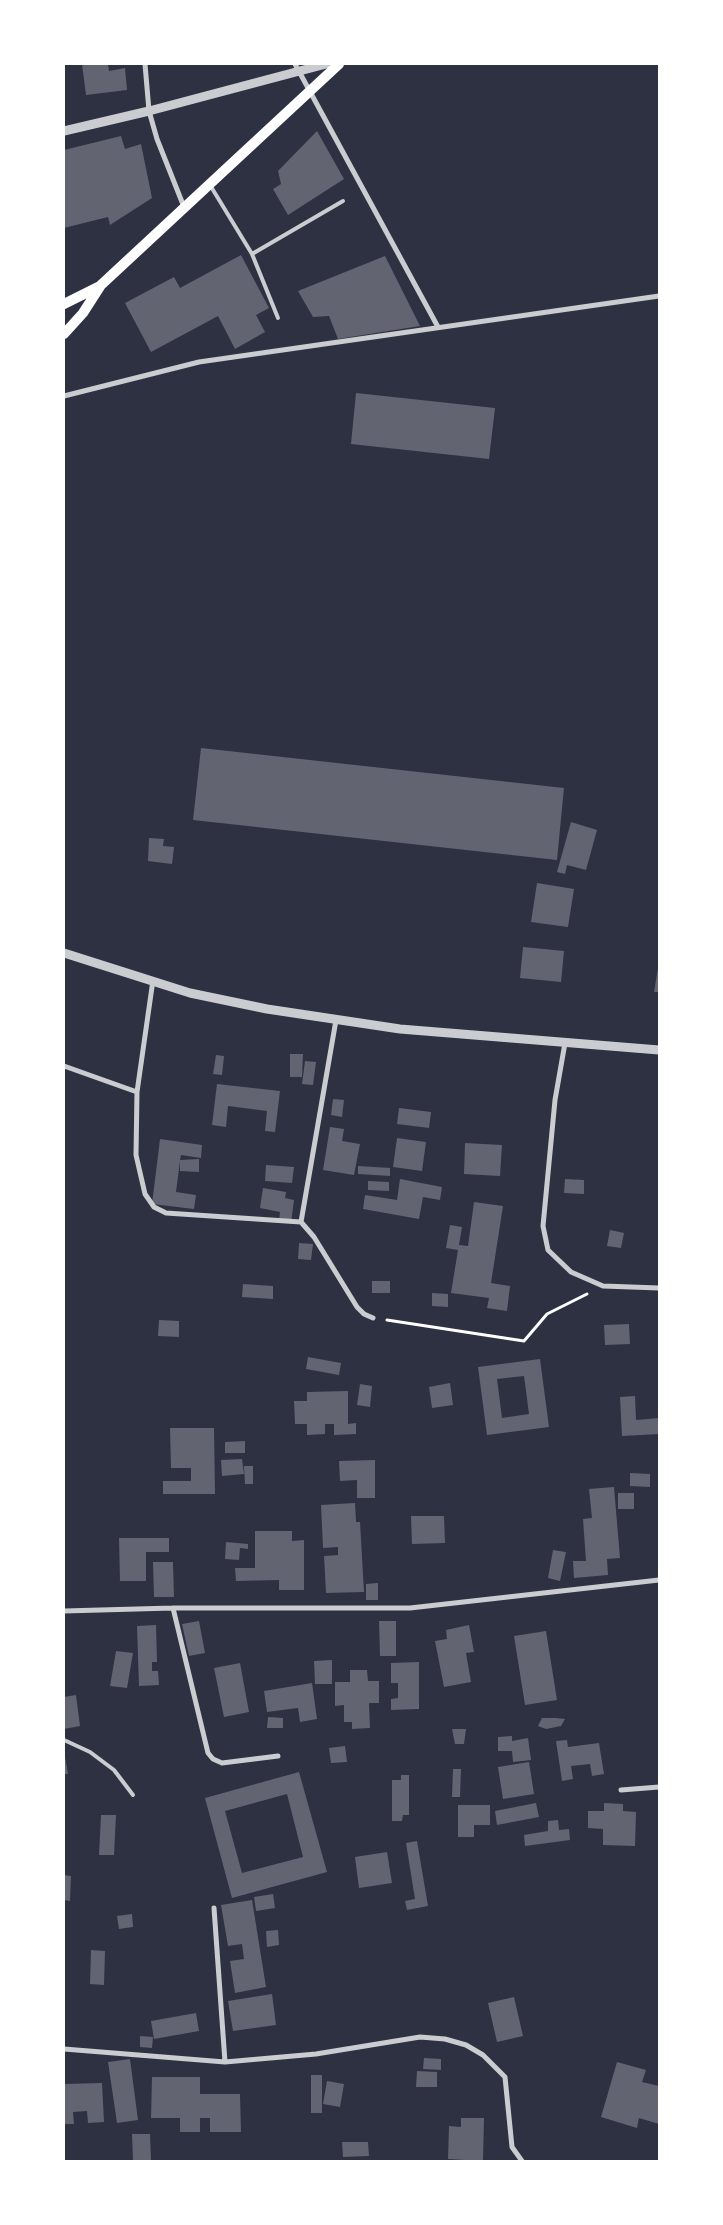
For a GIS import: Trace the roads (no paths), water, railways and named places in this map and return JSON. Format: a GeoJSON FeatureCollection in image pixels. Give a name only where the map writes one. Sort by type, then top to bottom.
{"type":"FeatureCollection","features":[{"type":"Feature","properties":{"kind":"main road"},"geometry":{"type":"LineString","coordinates":[[64,334],[82,313],[101,285],[339,64]]}},
{"type":"Feature","properties":{"kind":"main road"},"geometry":{"type":"LineString","coordinates":[[64,304],[101,285]]}},
{"type":"Feature","properties":{"kind":"street"},"geometry":{"type":"LineString","coordinates":[[145,64],[150,111],[157,139],[184,207]]}},
{"type":"Feature","properties":{"kind":"street"},"geometry":{"type":"LineString","coordinates":[[64,130],[150,111],[296,68],[326,64]]}},
{"type":"Feature","properties":{"kind":"street"},"geometry":{"type":"LineString","coordinates":[[296,68],[310,89],[438,327]]}},
{"type":"Feature","properties":{"kind":"street"},"geometry":{"type":"LineString","coordinates":[[64,396],[200,362],[659,296]]}},
{"type":"Feature","properties":{"kind":"street"},"geometry":{"type":"LineString","coordinates":[[64,954],[190,993],[336,1020],[400,1029],[659,1050]]}},
{"type":"Feature","properties":{"kind":"street"},"geometry":{"type":"LineString","coordinates":[[153,980],[137,1092],[136,1155],[145,1194],[154,1207],[166,1213],[302,1222],[314,1236],[357,1307],[364,1314],[373,1318]]}},
{"type":"Feature","properties":{"kind":"street"},"geometry":{"type":"LineString","coordinates":[[302,1222],[336,1020]]}},
{"type":"Feature","properties":{"kind":"street"},"geometry":{"type":"LineString","coordinates":[[566,1043],[555,1100],[543,1226],[548,1250],[571,1272],[603,1286],[659,1288]]}},
{"type":"Feature","properties":{"kind":"street"},"geometry":{"type":"LineString","coordinates":[[64,1066],[137,1092]]}},
{"type":"Feature","properties":{"kind":"street"},"geometry":{"type":"LineString","coordinates":[[64,1611],[172,1608],[410,1608],[659,1580]]}},
{"type":"Feature","properties":{"kind":"street"},"geometry":{"type":"LineString","coordinates":[[172,1608],[208,1753],[213,1759],[222,1764],[278,1756]]}},
{"type":"Feature","properties":{"kind":"street"},"geometry":{"type":"LineString","coordinates":[[621,1790],[659,1787]]}},
{"type":"Feature","properties":{"kind":"street"},"geometry":{"type":"LineString","coordinates":[[214,1908],[225,2062]]}},
{"type":"Feature","properties":{"kind":"street"},"geometry":{"type":"LineString","coordinates":[[64,2049],[225,2062],[316,2054],[420,2037],[445,2039],[466,2045],[483,2054],[505,2077],[512,2147],[522,2161]]}},
{"type":"Feature","properties":{"kind":"lane"},"geometry":{"type":"LineString","coordinates":[[210,185],[252,254],[278,318]]}},
{"type":"Feature","properties":{"kind":"lane"},"geometry":{"type":"LineString","coordinates":[[252,254],[343,201]]}},
{"type":"Feature","properties":{"kind":"lane"},"geometry":{"type":"LineString","coordinates":[[64,1740],[90,1752],[114,1770],[133,1795]]}}]}
